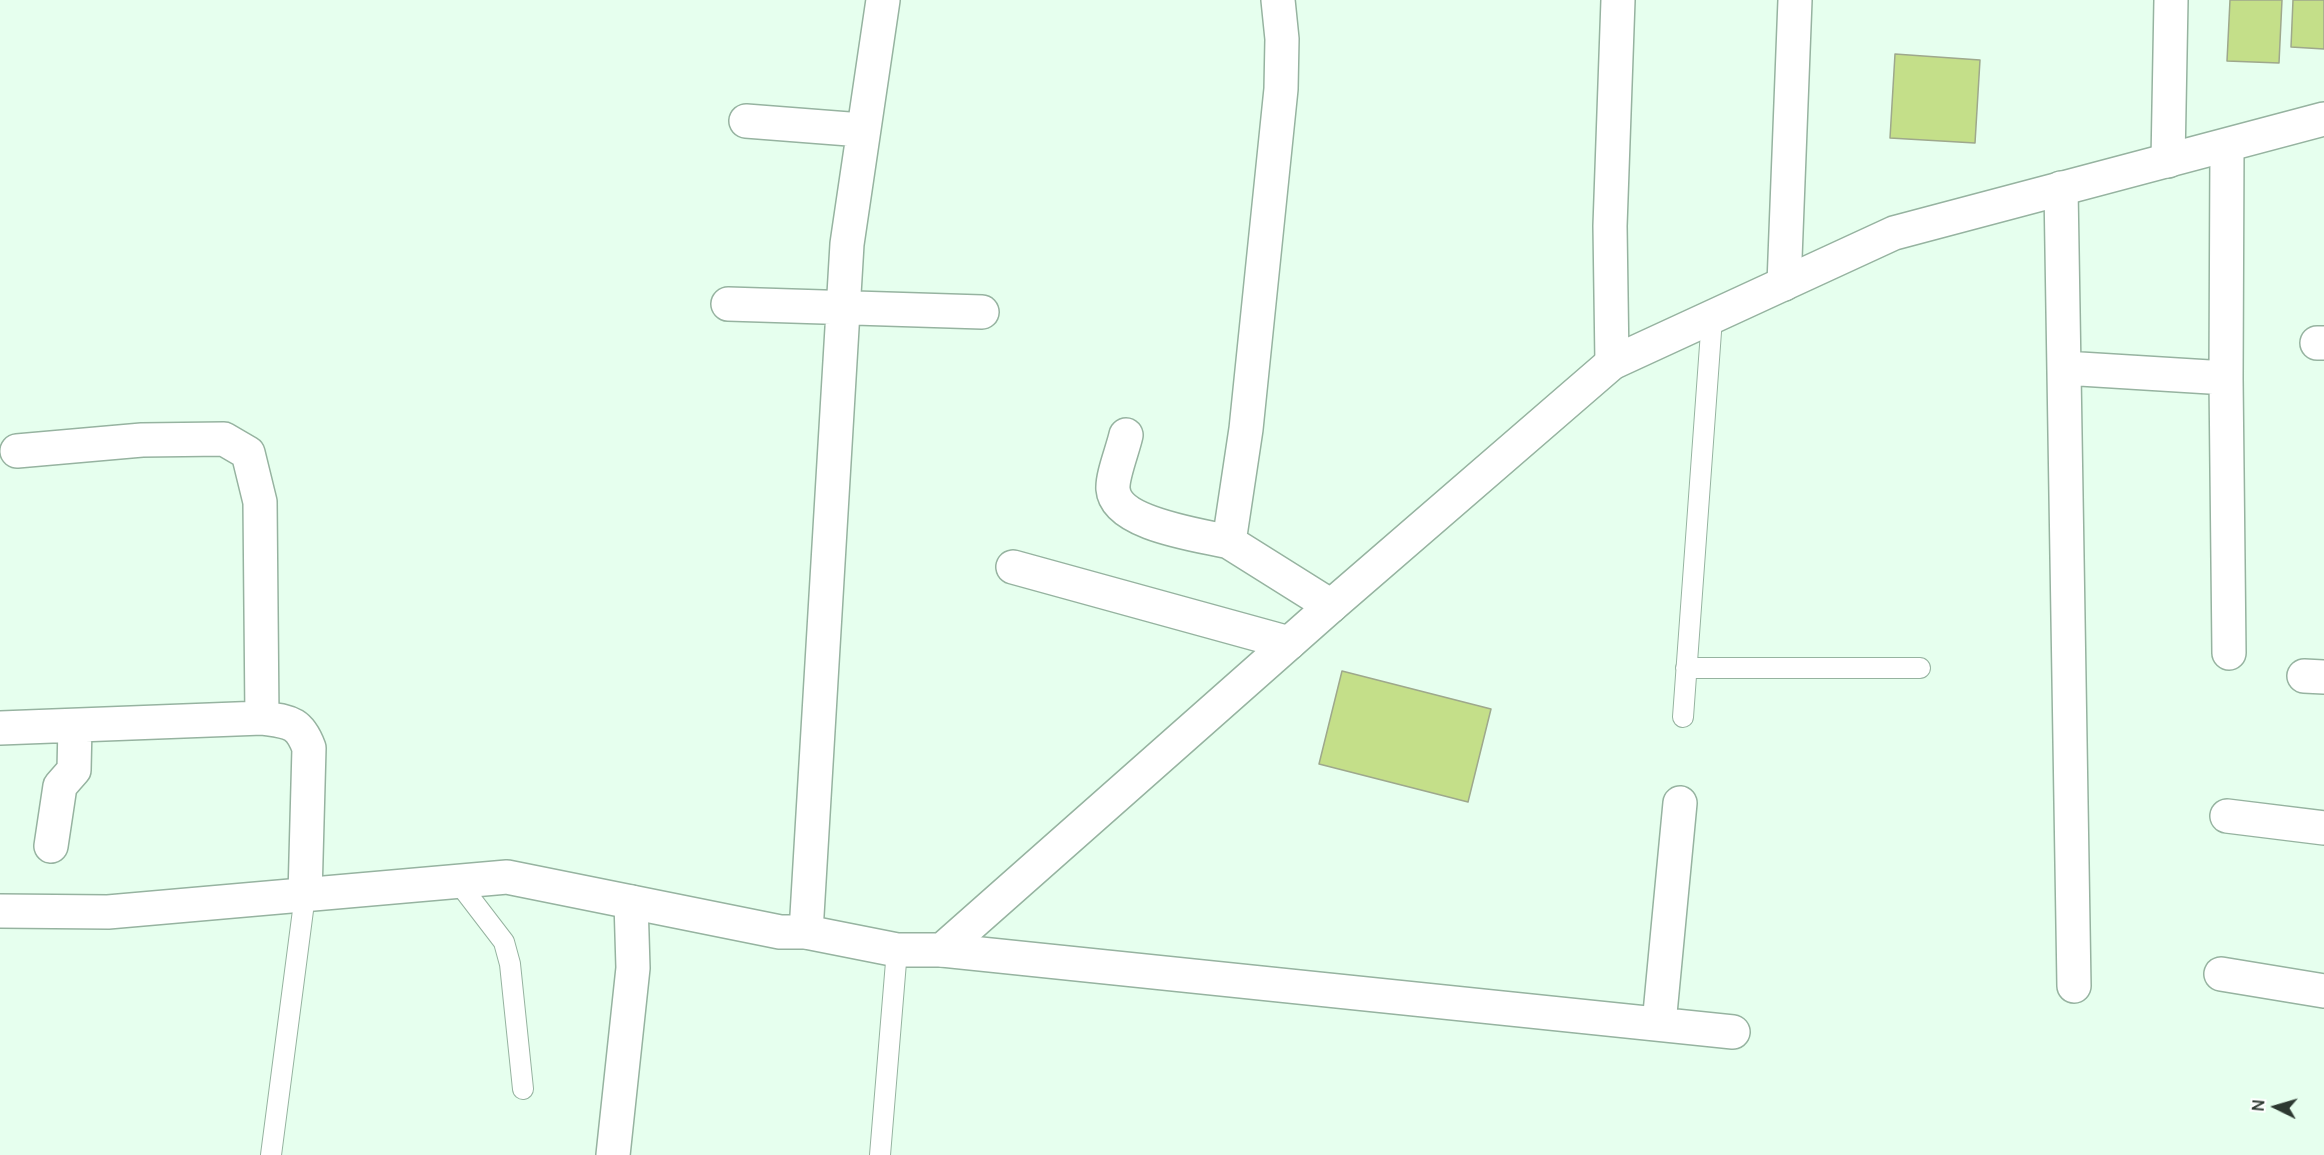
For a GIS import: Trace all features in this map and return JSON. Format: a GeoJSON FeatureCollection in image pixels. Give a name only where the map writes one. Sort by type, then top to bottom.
{"type":"FeatureCollection","features":[{"type":"Feature","properties":{"kind":"street"},"geometry":{"type":"LineString","coordinates":[[806,933],[847,244],[862,130],[883,0]]}},
{"type":"Feature","properties":{"kind":"street"},"geometry":{"type":"LineString","coordinates":[[1229,542],[1246,429],[1281,89],[1282,39],[1278,0]]}},
{"type":"Feature","properties":{"kind":"street"},"geometry":{"type":"LineString","coordinates":[[1612,363],[1610,226],[1618,0]]}},
{"type":"Feature","properties":{"kind":"street"},"geometry":{"type":"LineString","coordinates":[[1784,284],[1794,0]]}},
{"type":"Feature","properties":{"kind":"street"},"geometry":{"type":"LineString","coordinates":[[2168,161],[2171,0]]}},
{"type":"Feature","properties":{"kind":"street"},"geometry":{"type":"LineString","coordinates":[[942,950],[1288,643],[1612,363],[1894,233],[2061,188],[2227,147],[2324,119]]}},
{"type":"Feature","properties":{"kind":"street"},"geometry":{"type":"LineString","coordinates":[[746,121],[862,130]]}},
{"type":"Feature","properties":{"kind":"street"},"geometry":{"type":"LineString","coordinates":[[2227,147],[2226,378],[2229,653]]}},
{"type":"Feature","properties":{"kind":"street"},"geometry":{"type":"LineString","coordinates":[[2061,188],[2074,986]]}},
{"type":"Feature","properties":{"kind":"street"},"geometry":{"type":"LineString","coordinates":[[728,304],[982,312]]}},
{"type":"Feature","properties":{"kind":"street"},"geometry":{"type":"LineString","coordinates":[[2064,368],[2226,378]]}},
{"type":"Feature","properties":{"kind":"street"},"geometry":{"type":"LineString","coordinates":[[1126,435],[1113,489],[1121,508],[1141,519],[1229,542],[1331,606]]}},
{"type":"Feature","properties":{"kind":"street"},"geometry":{"type":"LineString","coordinates":[[17,451],[142,440],[224,439],[248,453],[260,502],[262,718]]}},
{"type":"Feature","properties":{"kind":"street"},"geometry":{"type":"LineString","coordinates":[[1013,567],[1288,643]]}},
{"type":"Feature","properties":{"kind":"street"},"geometry":{"type":"LineString","coordinates":[[0,728],[262,718],[291,722],[303,731],[309,748],[305,895]]}},
{"type":"Feature","properties":{"kind":"street"},"geometry":{"type":"LineString","coordinates":[[51,846],[60,786],[74,770],[75,726]]}},
{"type":"Feature","properties":{"kind":"street"},"geometry":{"type":"LineString","coordinates":[[1659,1024],[1680,802]]}},
{"type":"Feature","properties":{"kind":"street"},"geometry":{"type":"LineString","coordinates":[[2227,816],[2324,828]]}},
{"type":"Feature","properties":{"kind":"street"},"geometry":{"type":"LineString","coordinates":[[0,911],[108,912],[507,878],[780,932],[806,933],[897,950],[942,950],[1733,1032]]}},
{"type":"Feature","properties":{"kind":"street"},"geometry":{"type":"LineString","coordinates":[[613,1155],[633,968],[631,902]]}},
{"type":"Feature","properties":{"kind":"street"},"geometry":{"type":"LineString","coordinates":[[2221,974],[2324,991]]}},
{"type":"Feature","properties":{"kind":"lane"},"geometry":{"type":"LineString","coordinates":[[1683,717],[1712,318]]}},
{"type":"Feature","properties":{"kind":"lane"},"geometry":{"type":"LineString","coordinates":[[1686,668],[1920,668]]}},
{"type":"Feature","properties":{"kind":"lane"},"geometry":{"type":"LineString","coordinates":[[458,882],[504,942],[510,964],[523,1089]]}},
{"type":"Feature","properties":{"kind":"lane"},"geometry":{"type":"LineString","coordinates":[[271,1155],[305,895]]}},
{"type":"Feature","properties":{"kind":"lane"},"geometry":{"type":"LineString","coordinates":[[879,1155],[897,950]]}},
{"type":"Feature","properties":{"kind":"building"},"geometry":{"type":"Polygon","coordinates":[[[2230,0],[2282,0],[2279,63],[2227,61],[2230,0]]]}},
{"type":"Feature","properties":{"kind":"building"},"geometry":{"type":"Polygon","coordinates":[[[2293,0],[2324,0],[2324,49],[2291,47],[2293,0]]]}},
{"type":"Feature","properties":{"kind":"building"},"geometry":{"type":"Polygon","coordinates":[[[1895,54],[1980,60],[1975,143],[1890,138],[1895,54]]]}},
{"type":"Feature","properties":{"kind":"building"},"geometry":{"type":"Polygon","coordinates":[[[1342,671],[1491,709],[1468,802],[1319,764],[1342,671]]]}}]}
